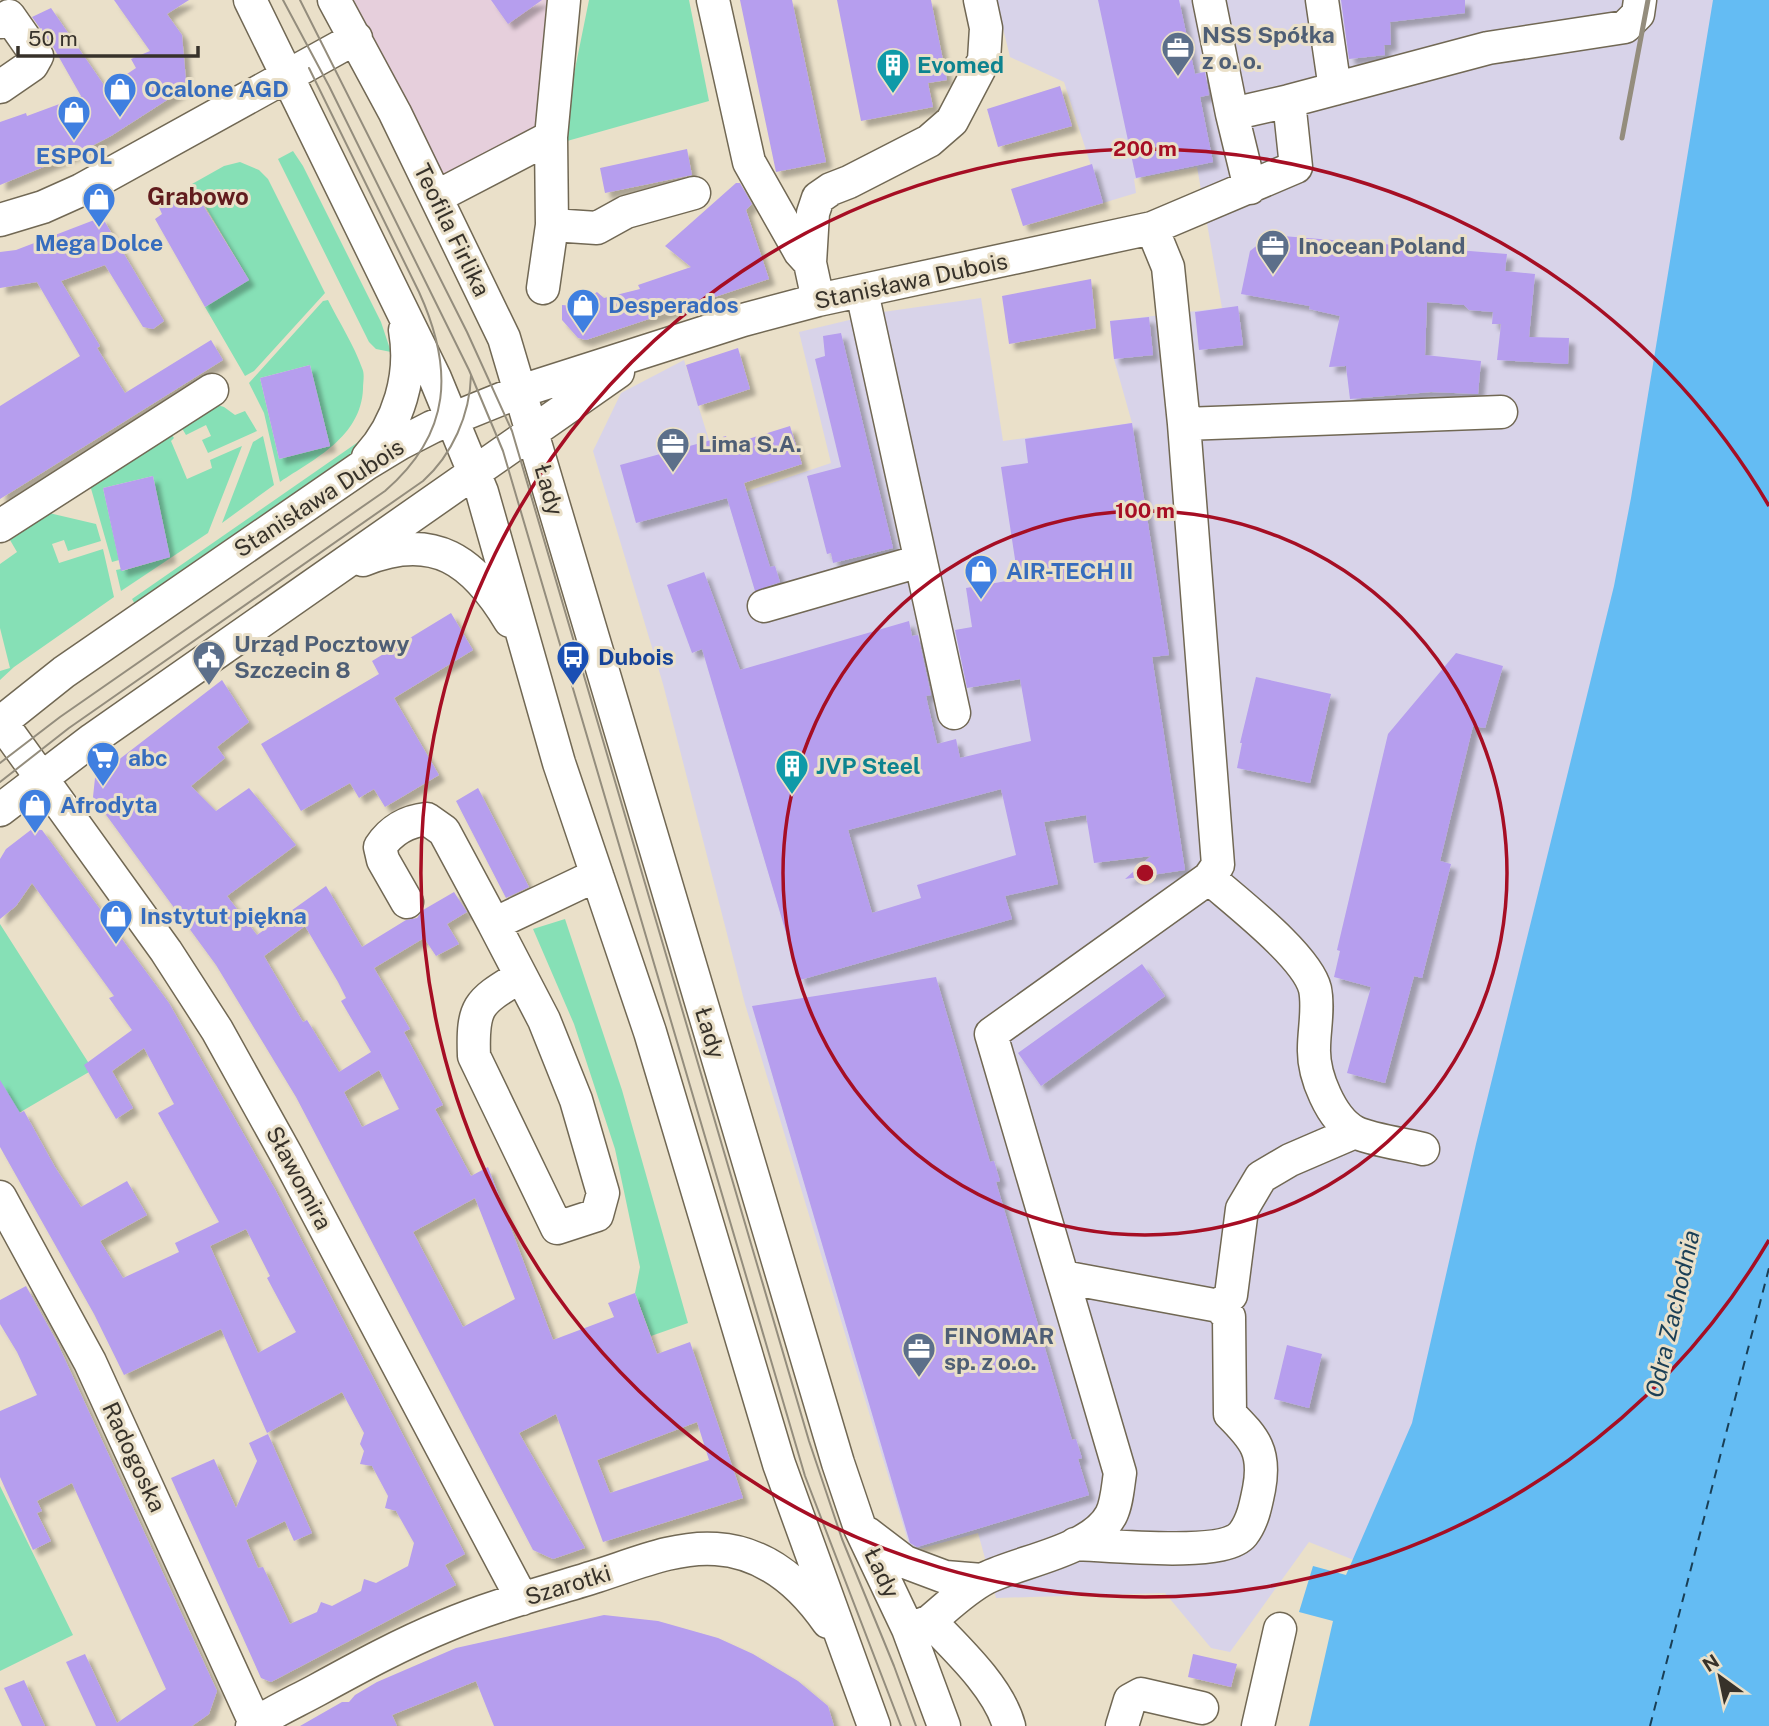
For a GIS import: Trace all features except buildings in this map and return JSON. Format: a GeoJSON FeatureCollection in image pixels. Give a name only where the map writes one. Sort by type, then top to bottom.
{"type":"FeatureCollection","features":[{"type":"Feature","properties":{"kind":"street"},"geometry":{"type":"LineString","coordinates":[[250,0],[399,305],[474,472],[526,653],[666,1081],[779,1464],[874,1726]]}},
{"type":"Feature","properties":{"kind":"street","name":"Teofila Firlika"},"geometry":{"type":"LineString","coordinates":[[334,0],[436,197],[500,330],[532,430]]}},
{"type":"Feature","properties":{"kind":"street"},"geometry":{"type":"LineString","coordinates":[[543,288],[552,225],[551,137],[564,0]]}},
{"type":"Feature","properties":{"kind":"street"},"geometry":{"type":"LineString","coordinates":[[713,0],[749,162],[794,241],[810,263]]}},
{"type":"Feature","properties":{"kind":"street"},"geometry":{"type":"LineString","coordinates":[[818,300],[810,263],[813,213],[818,198],[929,141],[952,121],[984,60],[986,28],[980,0]]}},
{"type":"Feature","properties":{"kind":"street"},"geometry":{"type":"LineString","coordinates":[[1209,0],[1250,188]]}},
{"type":"Feature","properties":{"kind":"street"},"geometry":{"type":"LineString","coordinates":[[1322,0],[1335,89]]}},
{"type":"Feature","properties":{"kind":"street"},"geometry":{"type":"LineString","coordinates":[[1232,114],[1289,102],[1488,48],[1625,27],[1638,14],[1640,0]]}},
{"type":"Feature","properties":{"kind":"street"},"geometry":{"type":"LineString","coordinates":[[0,87],[32,65],[37,56],[10,12]]}},
{"type":"Feature","properties":{"kind":"street"},"geometry":{"type":"LineString","coordinates":[[0,220],[43,208],[81,190],[356,38]]}},
{"type":"Feature","properties":{"kind":"street","name":"Stanisława Dubois"},"geometry":{"type":"LineString","coordinates":[[42,777],[1,722],[64,672],[348,476],[399,444],[452,418],[521,391],[818,300],[1152,228],[1296,167],[1289,102]]}},
{"type":"Feature","properties":{"kind":"street"},"geometry":{"type":"LineString","coordinates":[[436,197],[551,137]]}},
{"type":"Feature","properties":{"kind":"street"},"geometry":{"type":"LineString","coordinates":[[552,225],[597,228],[625,212],[694,193]]}},
{"type":"Feature","properties":{"kind":"street"},"geometry":{"type":"LineString","coordinates":[[919,1625],[982,1580],[1076,1544],[1096,1532],[1111,1515],[1120,1473],[991,1034],[1209,878],[1218,865],[1184,424],[1168,267],[1152,228]]}},
{"type":"Feature","properties":{"kind":"street"},"geometry":{"type":"LineString","coordinates":[[862,292],[954,713]]}},
{"type":"Feature","properties":{"kind":"street"},"geometry":{"type":"LineString","coordinates":[[348,476],[379,445],[400,402],[406,375],[407,346],[399,305]]}},
{"type":"Feature","properties":{"kind":"street","name":"Stanisława Dubois"},"geometry":{"type":"LineString","coordinates":[[0,810],[93,739],[324,579],[532,430],[621,370],[672,343]]}},
{"type":"Feature","properties":{"kind":"street"},"geometry":{"type":"LineString","coordinates":[[0,526],[212,390]]}},
{"type":"Feature","properties":{"kind":"street"},"geometry":{"type":"LineString","coordinates":[[1184,424],[1501,412]]}},
{"type":"Feature","properties":{"kind":"street","name":"Łady"},"geometry":{"type":"LineString","coordinates":[[532,430],[834,1450],[860,1528],[919,1625]]}},
{"type":"Feature","properties":{"kind":"street"},"geometry":{"type":"LineString","coordinates":[[324,579],[356,562],[390,551],[426,550],[446,555],[466,565],[487,587],[526,653]]}},
{"type":"Feature","properties":{"kind":"street"},"geometry":{"type":"LineString","coordinates":[[764,606],[920,561]]}},
{"type":"Feature","properties":{"kind":"street","name":"Sławomira"},"geometry":{"type":"LineString","coordinates":[[42,777],[166,951],[217,1030],[522,1599]]}},
{"type":"Feature","properties":{"kind":"street"},"geometry":{"type":"LineString","coordinates":[[407,902],[383,860],[380,847],[386,838],[411,820],[427,819],[444,831],[494,924],[521,975],[544,1020],[576,1100],[603,1193],[597,1215],[557,1228],[474,1056],[473,1024],[485,998],[521,975]]}},
{"type":"Feature","properties":{"kind":"street"},"geometry":{"type":"LineString","coordinates":[[494,924],[597,875]]}},
{"type":"Feature","properties":{"kind":"street"},"geometry":{"type":"LineString","coordinates":[[1209,878],[1265,927],[1306,969],[1315,990],[1314,1052],[1321,1085],[1334,1113],[1355,1132],[1423,1149]]}},
{"type":"Feature","properties":{"kind":"street"},"geometry":{"type":"LineString","coordinates":[[1219,1306],[1231,1295],[1242,1209],[1261,1177],[1290,1160],[1355,1132]]}},
{"type":"Feature","properties":{"kind":"street","name":"Radogoska"},"geometry":{"type":"LineString","coordinates":[[0,1197],[90,1362],[253,1725]]}},
{"type":"Feature","properties":{"kind":"street"},"geometry":{"type":"LineString","coordinates":[[1063,1277],[1219,1306],[1229,1317],[1230,1414],[1259,1448],[1261,1479],[1255,1510],[1242,1536],[1222,1546],[1198,1549],[1076,1544]]}},
{"type":"Feature","properties":{"kind":"street"},"geometry":{"type":"LineString","coordinates":[[860,1528],[905,1562],[945,1577],[982,1580]]}},
{"type":"Feature","properties":{"kind":"street","name":"Szarotki"},"geometry":{"type":"LineString","coordinates":[[253,1725],[447,1625],[522,1599],[668,1555],[701,1549],[739,1553],[773,1566],[804,1593],[827,1620],[855,1671]]}},
{"type":"Feature","properties":{"kind":"street"},"geometry":{"type":"LineString","coordinates":[[919,1625],[944,1726]]}},
{"type":"Feature","properties":{"kind":"street"},"geometry":{"type":"LineString","coordinates":[[919,1625],[954,1646],[988,1687],[1009,1726]]}},
{"type":"Feature","properties":{"kind":"street"},"geometry":{"type":"LineString","coordinates":[[1258,1726],[1280,1629]]}},
{"type":"Feature","properties":{"kind":"street"},"geometry":{"type":"LineString","coordinates":[[1122,1726],[1130,1700],[1141,1694],[1202,1708]]}},
{"type":"Feature","properties":{"kind":"shaded area"},"geometry":{"type":"Polygon","coordinates":[[[342,0],[558,0],[550,93],[534,135],[443,182],[342,0]]]}},
{"type":"Feature","properties":{"kind":"shaded area"},"geometry":{"type":"Polygon","coordinates":[[[996,0],[1769,0],[1386,1573],[1309,1542],[1230,1652],[1211,1648],[1165,1593],[996,1598],[978,1533],[911,1551],[745,1004],[663,684],[593,451],[621,393],[684,360],[727,498],[831,463],[799,332],[883,312],[981,298],[1003,441],[1132,423],[1114,359],[1110,321],[1222,308],[1197,167],[1134,179],[1136,193],[1103,203],[1064,82],[1010,57],[996,0]]]}},
{"type":"Feature","properties":{"kind":"green space"},"geometry":{"type":"Polygon","coordinates":[[[589,0],[689,0],[709,101],[560,143],[589,0]]]}},
{"type":"Feature","properties":{"kind":"green space"},"geometry":{"type":"Polygon","coordinates":[[[293,151],[381,322],[391,352],[376,349],[369,342],[278,159],[293,151]]]}},
{"type":"Feature","properties":{"kind":"green space"},"geometry":{"type":"Polygon","coordinates":[[[240,162],[259,170],[268,179],[325,293],[254,371],[245,376],[205,307],[249,280],[192,184],[224,166],[240,162]]]}},
{"type":"Feature","properties":{"kind":"green space"},"geometry":{"type":"Polygon","coordinates":[[[328,300],[363,370],[360,406],[354,421],[334,445],[280,482],[264,413],[249,383],[323,301],[328,300]],[[310,365],[260,378],[279,459],[330,446],[310,365]]]}},
{"type":"Feature","properties":{"kind":"green space"},"geometry":{"type":"Polygon","coordinates":[[[214,404],[235,415],[245,411],[257,431],[208,453],[202,440],[211,436],[206,425],[186,435],[180,425],[214,404]]]}},
{"type":"Feature","properties":{"kind":"green space"},"geometry":{"type":"Polygon","coordinates":[[[169,431],[174,438],[171,441],[187,479],[212,468],[210,460],[242,446],[208,533],[121,591],[116,570],[122,571],[170,557],[153,476],[103,488],[119,560],[112,562],[90,485],[169,431]]]}},
{"type":"Feature","properties":{"kind":"green space"},"geometry":{"type":"Polygon","coordinates":[[[263,436],[274,485],[222,523],[253,442],[263,436]]]}},
{"type":"Feature","properties":{"kind":"green space"},"geometry":{"type":"Polygon","coordinates":[[[361,440],[364,445],[357,452],[136,606],[132,599],[361,440]]]}},
{"type":"Feature","properties":{"kind":"green space"},"geometry":{"type":"Polygon","coordinates":[[[49,513],[96,524],[101,541],[68,551],[64,540],[52,544],[59,563],[103,549],[114,597],[14,667],[0,680],[0,671],[10,668],[0,628],[0,564],[17,552],[10,540],[49,513]]]}},
{"type":"Feature","properties":{"kind":"green space"},"geometry":{"type":"Polygon","coordinates":[[[565,919],[622,1090],[688,1323],[651,1336],[635,1293],[640,1267],[615,1149],[574,1024],[533,929],[565,919]]]}},
{"type":"Feature","properties":{"kind":"green space"},"geometry":{"type":"Polygon","coordinates":[[[0,924],[88,1062],[89,1072],[0,1124],[0,924]]]}},
{"type":"Feature","properties":{"kind":"green space"},"geometry":{"type":"Polygon","coordinates":[[[0,1486],[73,1635],[0,1671],[0,1486]]]}},
{"type":"Feature","properties":{"kind":"water","name":"Odra Zachodnia"},"geometry":{"type":"Polygon","coordinates":[[[1713,0],[1769,0],[1769,1726],[1309,1726],[1333,1621],[1299,1612],[1313,1566],[1346,1575],[1412,1423],[1476,1144],[1614,586],[1631,498],[1713,0]]]}},
{"type":"Feature","properties":{"kind":"ferry route"},"geometry":{"type":"LineString","coordinates":[[1650,1726],[1769,1268]]}},
{"type":"Feature","properties":{"kind":"tram line"},"geometry":{"type":"LineString","coordinates":[[283,0],[329,86],[469,370],[503,451],[805,1476],[901,1726]]}},
{"type":"Feature","properties":{"kind":"tram line"},"geometry":{"type":"LineString","coordinates":[[300,0],[467,332],[512,431],[809,1441],[842,1539],[916,1726]]}},
{"type":"Feature","properties":{"kind":"tram line"},"geometry":{"type":"LineString","coordinates":[[0,763],[60,717],[385,491],[407,469],[424,446],[440,399],[438,347],[430,320],[419,292],[309,68]]}},
{"type":"Feature","properties":{"kind":"tram line"},"geometry":{"type":"LineString","coordinates":[[0,782],[69,728],[423,481],[443,459],[458,433],[467,405],[471,375]]}},
{"type":"Feature","properties":{"kind":"railway"},"geometry":{"type":"LineString","coordinates":[[1622,138],[1648,0]]}},
{"type":"Feature","properties":{"kind":"place","name":"NSS Spółka z o. o."},"geometry":{"type":"Point","coordinates":[1178,78]}},
{"type":"Feature","properties":{"kind":"place","name":"Evomed"},"geometry":{"type":"Point","coordinates":[893,95]}},
{"type":"Feature","properties":{"kind":"place","name":"Ocalone AGD"},"geometry":{"type":"Point","coordinates":[120,119]}},
{"type":"Feature","properties":{"kind":"place","name":"ESPOL"},"geometry":{"type":"Point","coordinates":[74,142]}},
{"type":"Feature","properties":{"kind":"place","name":"Mega Dolce"},"geometry":{"type":"Point","coordinates":[99,229]}},
{"type":"Feature","properties":{"kind":"place","name":"Inocean Poland"},"geometry":{"type":"Point","coordinates":[1273,276]}},
{"type":"Feature","properties":{"kind":"place","name":"Desperados"},"geometry":{"type":"Point","coordinates":[583,335]}},
{"type":"Feature","properties":{"kind":"place","name":"Lima S.A."},"geometry":{"type":"Point","coordinates":[673,474]}},
{"type":"Feature","properties":{"kind":"place","name":"AIR-TECH II"},"geometry":{"type":"Point","coordinates":[981,601]}},
{"type":"Feature","properties":{"kind":"place","name":"Urząd Pocztowy Szczecin 8"},"geometry":{"type":"Point","coordinates":[209,687]}},
{"type":"Feature","properties":{"kind":"place","name":"Dubois"},"geometry":{"type":"Point","coordinates":[573,687]}},
{"type":"Feature","properties":{"kind":"place","name":"abc"},"geometry":{"type":"Point","coordinates":[103,788]}},
{"type":"Feature","properties":{"kind":"place","name":"JVP Steel"},"geometry":{"type":"Point","coordinates":[792,796]}},
{"type":"Feature","properties":{"kind":"place","name":"Afrodyta"},"geometry":{"type":"Point","coordinates":[35,835]}},
{"type":"Feature","properties":{"kind":"place","name":"Instytut piękna"},"geometry":{"type":"Point","coordinates":[116,946]}},
{"type":"Feature","properties":{"kind":"place","name":"FINOMAR sp. z o.o."},"geometry":{"type":"Point","coordinates":[919,1379]}},
{"type":"Feature","properties":{"kind":"district","name":"Grabowo"},"geometry":{"type":"Point","coordinates":[198,197]}}]}
